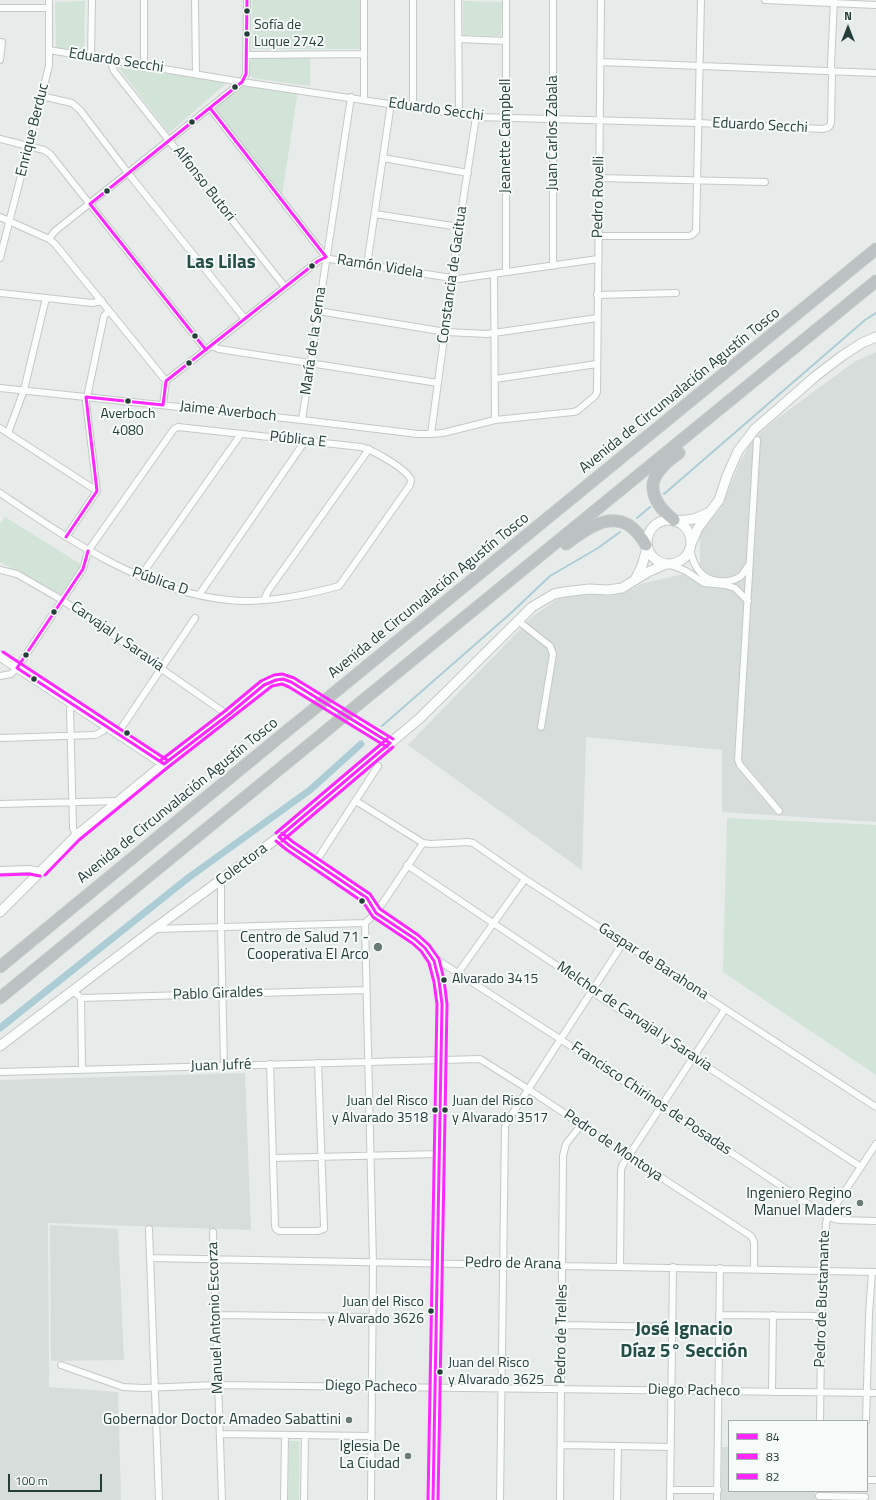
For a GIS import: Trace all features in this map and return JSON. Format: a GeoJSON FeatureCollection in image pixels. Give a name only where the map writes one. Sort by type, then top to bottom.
{"type":"FeatureCollection","features":[{"type":"Feature","properties":{"kind":"highway"},"geometry":{"type":"LineString","coordinates":[[820,296],[850,262],[876,241]]}},
{"type":"Feature","properties":{"kind":"highway","name":"Avenida de Circunvalación Agustín Tosco"},"geometry":{"type":"LineString","coordinates":[[0,966],[876,249]]}},
{"type":"Feature","properties":{"kind":"highway"},"geometry":{"type":"LineString","coordinates":[[0,998],[875,281]]}},
{"type":"Feature","properties":{"kind":"highway"},"geometry":{"type":"LineString","coordinates":[[675,521],[663,511],[654,496],[654,483],[660,470],[818,337],[852,301]]}},
{"type":"Feature","properties":{"kind":"highway"},"geometry":{"type":"LineString","coordinates":[[488,598],[525,577],[582,533],[603,522],[614,521],[630,525],[637,532],[646,546]]}},
{"type":"Feature","properties":{"kind":"main road"},"geometry":{"type":"LineString","coordinates":[[646,546],[652,558],[656,561],[668,565],[683,560],[698,528],[719,500],[727,476],[738,451],[755,429],[817,375],[842,356],[862,343],[876,338]]}},
{"type":"Feature","properties":{"kind":"main road"},"geometry":{"type":"LineString","coordinates":[[634,582],[642,566],[648,534],[654,525],[663,520],[675,521],[694,518],[711,511]]}},
{"type":"Feature","properties":{"kind":"main road"},"geometry":{"type":"LineString","coordinates":[[675,521],[687,529],[691,539],[690,547]]}},
{"type":"Feature","properties":{"kind":"main road","name":"Colectora"},"geometry":{"type":"LineString","coordinates":[[0,1046],[154,929],[279,837],[420,718],[517,620],[532,607],[554,594],[574,590],[616,590],[634,582],[648,572],[668,565]]}},
{"type":"Feature","properties":{"kind":"main road"},"geometry":{"type":"LineString","coordinates":[[0,656],[164,764]]}},
{"type":"Feature","properties":{"kind":"main road"},"geometry":{"type":"LineString","coordinates":[[0,912],[76,836],[164,764],[270,681],[282,679],[291,682],[390,743]]}},
{"type":"Feature","properties":{"kind":"main road"},"geometry":{"type":"LineString","coordinates":[[279,837],[315,864],[367,898],[376,913],[415,939],[432,956],[439,981],[442,1004],[433,1500]]}},
{"type":"Feature","properties":{"kind":"street"},"geometry":{"type":"LineString","coordinates":[[8,0],[8,8]]}},
{"type":"Feature","properties":{"kind":"street","name":"Enrique Berduc"},"geometry":{"type":"LineString","coordinates":[[0,258],[49,66],[49,0]]}},
{"type":"Feature","properties":{"kind":"street"},"geometry":{"type":"LineString","coordinates":[[91,58],[92,0]]}},
{"type":"Feature","properties":{"kind":"street"},"geometry":{"type":"LineString","coordinates":[[144,0],[144,66]]}},
{"type":"Feature","properties":{"kind":"street"},"geometry":{"type":"LineString","coordinates":[[195,0],[196,74]]}},
{"type":"Feature","properties":{"kind":"street"},"geometry":{"type":"LineString","coordinates":[[49,239],[55,231],[242,82],[246,74],[247,0]]}},
{"type":"Feature","properties":{"kind":"street"},"geometry":{"type":"LineString","coordinates":[[364,0],[364,99]]}},
{"type":"Feature","properties":{"kind":"street"},"geometry":{"type":"LineString","coordinates":[[413,0],[413,107]]}},
{"type":"Feature","properties":{"kind":"street"},"geometry":{"type":"LineString","coordinates":[[458,0],[459,114]]}},
{"type":"Feature","properties":{"kind":"street","name":"Jeanette Campbell"},"geometry":{"type":"LineString","coordinates":[[506,0],[506,272]]}},
{"type":"Feature","properties":{"kind":"street","name":"Juan Carlos Zabala"},"geometry":{"type":"LineString","coordinates":[[553,0],[553,266]]}},
{"type":"Feature","properties":{"kind":"street","name":"Pedro Rovelli"},"geometry":{"type":"LineString","coordinates":[[596,394],[601,0]]}},
{"type":"Feature","properties":{"kind":"street"},"geometry":{"type":"LineString","coordinates":[[598,236],[692,235],[696,231],[701,0]]}},
{"type":"Feature","properties":{"kind":"street"},"geometry":{"type":"LineString","coordinates":[[765,0],[834,1],[876,5]]}},
{"type":"Feature","properties":{"kind":"street"},"geometry":{"type":"LineString","coordinates":[[832,72],[834,1]]}},
{"type":"Feature","properties":{"kind":"street"},"geometry":{"type":"LineString","coordinates":[[0,8],[49,8]]}},
{"type":"Feature","properties":{"kind":"street"},"geometry":{"type":"LineString","coordinates":[[458,39],[506,41]]}},
{"type":"Feature","properties":{"kind":"street"},"geometry":{"type":"LineString","coordinates":[[0,60],[2,42]]}},
{"type":"Feature","properties":{"kind":"street","name":"Eduardo Secchi"},"geometry":{"type":"LineString","coordinates":[[49,50],[242,82],[476,116],[827,128],[831,125],[832,72]]}},
{"type":"Feature","properties":{"kind":"street"},"geometry":{"type":"LineString","coordinates":[[246,55],[363,54]]}},
{"type":"Feature","properties":{"kind":"street","name":"Alfonso Butori"},"geometry":{"type":"LineString","coordinates":[[110,61],[114,71],[285,286]]}},
{"type":"Feature","properties":{"kind":"street"},"geometry":{"type":"LineString","coordinates":[[600,62],[876,73]]}},
{"type":"Feature","properties":{"kind":"street"},"geometry":{"type":"LineString","coordinates":[[41,96],[72,103],[76,106],[245,319]]}},
{"type":"Feature","properties":{"kind":"street","name":"María de la Serna"},"geometry":{"type":"LineString","coordinates":[[302,420],[351,97]]}},
{"type":"Feature","properties":{"kind":"street"},"geometry":{"type":"LineString","coordinates":[[367,265],[391,104]]}},
{"type":"Feature","properties":{"kind":"street","name":"Ramón Videla"},"geometry":{"type":"LineString","coordinates":[[210,108],[326,257],[330,259],[452,278],[494,274],[598,259]]}},
{"type":"Feature","properties":{"kind":"street","name":"Constancia de Gacitua"},"geometry":{"type":"LineString","coordinates":[[431,434],[459,227],[476,116]]}},
{"type":"Feature","properties":{"kind":"street"},"geometry":{"type":"LineString","coordinates":[[0,139],[44,150],[50,154],[208,348],[438,383]]}},
{"type":"Feature","properties":{"kind":"street"},"geometry":{"type":"LineString","coordinates":[[383,158],[468,173]]}},
{"type":"Feature","properties":{"kind":"street"},"geometry":{"type":"LineString","coordinates":[[599,178],[765,182]]}},
{"type":"Feature","properties":{"kind":"street"},"geometry":{"type":"LineString","coordinates":[[375,214],[459,227]]}},
{"type":"Feature","properties":{"kind":"street"},"geometry":{"type":"LineString","coordinates":[[0,217],[49,239],[55,244],[166,381]]}},
{"type":"Feature","properties":{"kind":"street"},"geometry":{"type":"LineString","coordinates":[[163,405],[166,381],[285,286],[318,261],[326,257]]}},
{"type":"Feature","properties":{"kind":"street"},"geometry":{"type":"LineString","coordinates":[[494,274],[495,420]]}},
{"type":"Feature","properties":{"kind":"street"},"geometry":{"type":"LineString","coordinates":[[0,293],[96,303],[102,301]]}},
{"type":"Feature","properties":{"kind":"street"},"geometry":{"type":"LineString","coordinates":[[597,295],[676,293]]}},
{"type":"Feature","properties":{"kind":"street"},"geometry":{"type":"LineString","coordinates":[[8,433],[24,390],[46,298]]}},
{"type":"Feature","properties":{"kind":"street"},"geometry":{"type":"LineString","coordinates":[[66,537],[97,491],[86,397],[104,316],[109,311]]}},
{"type":"Feature","properties":{"kind":"street"},"geometry":{"type":"LineString","coordinates":[[318,311],[446,332],[487,334],[597,318]]}},
{"type":"Feature","properties":{"kind":"street"},"geometry":{"type":"LineString","coordinates":[[495,379],[597,364]]}},
{"type":"Feature","properties":{"kind":"street","name":"Jaime Averboch"},"geometry":{"type":"LineString","coordinates":[[0,388],[302,420],[418,434],[443,433],[495,420],[573,412],[596,394]]}},
{"type":"Feature","properties":{"kind":"street","name":"Pública E"},"geometry":{"type":"LineString","coordinates":[[88,551],[171,431],[178,427],[351,445],[369,449],[385,458],[410,477],[411,480],[410,485],[339,586]]}},
{"type":"Feature","properties":{"kind":"street"},"geometry":{"type":"LineString","coordinates":[[0,428],[97,491]]}},
{"type":"Feature","properties":{"kind":"street"},"geometry":{"type":"LineString","coordinates":[[140,577],[241,434]]}},
{"type":"Feature","properties":{"kind":"street"},"geometry":{"type":"LineString","coordinates":[[758,440],[749,564],[738,760],[740,765],[779,812]]}},
{"type":"Feature","properties":{"kind":"street"},"geometry":{"type":"LineString","coordinates":[[199,595],[305,441]]}},
{"type":"Feature","properties":{"kind":"street"},"geometry":{"type":"LineString","coordinates":[[264,600],[268,591],[369,449]]}},
{"type":"Feature","properties":{"kind":"street","name":"Pública D"},"geometry":{"type":"LineString","coordinates":[[0,494],[88,551],[157,584],[199,595],[228,600],[264,600],[339,586]]}},
{"type":"Feature","properties":{"kind":"street"},"geometry":{"type":"LineString","coordinates":[[690,547],[694,564],[701,574],[715,580],[726,581],[741,576],[749,564]]}},
{"type":"Feature","properties":{"kind":"street"},"geometry":{"type":"LineString","coordinates":[[0,676],[11,674],[17,668],[83,569],[88,551]]}},
{"type":"Feature","properties":{"kind":"street"},"geometry":{"type":"LineString","coordinates":[[668,565],[686,571],[704,583],[725,585],[735,588],[748,601]]}},
{"type":"Feature","properties":{"kind":"street","name":"Carvajal y Saravia"},"geometry":{"type":"LineString","coordinates":[[0,570],[17,574],[62,600],[228,715]]}},
{"type":"Feature","properties":{"kind":"street"},"geometry":{"type":"LineString","coordinates":[[118,733],[195,618]]}},
{"type":"Feature","properties":{"kind":"street"},"geometry":{"type":"LineString","coordinates":[[517,620],[550,646],[553,654],[541,727]]}},
{"type":"Feature","properties":{"kind":"street"},"geometry":{"type":"LineString","coordinates":[[72,704],[70,710],[72,802],[73,828],[76,836]]}},
{"type":"Feature","properties":{"kind":"street"},"geometry":{"type":"LineString","coordinates":[[0,738],[99,734],[107,726]]}},
{"type":"Feature","properties":{"kind":"street"},"geometry":{"type":"LineString","coordinates":[[315,864],[378,766]]}},
{"type":"Feature","properties":{"kind":"street"},"geometry":{"type":"LineString","coordinates":[[154,929],[365,923],[376,913],[423,843],[356,800]]}},
{"type":"Feature","properties":{"kind":"street"},"geometry":{"type":"LineString","coordinates":[[0,804],[119,801]]}},
{"type":"Feature","properties":{"kind":"street","name":"Gaspar de Barahona"},"geometry":{"type":"LineString","coordinates":[[423,843],[473,843],[525,879],[876,1107]]}},
{"type":"Feature","properties":{"kind":"street","name":"Melchor de Carvajal y Saravia"},"geometry":{"type":"LineString","coordinates":[[407,865],[592,990],[861,1167]]}},
{"type":"Feature","properties":{"kind":"street"},"geometry":{"type":"LineString","coordinates":[[0,870],[29,869],[41,871]]}},
{"type":"Feature","properties":{"kind":"street"},"geometry":{"type":"LineString","coordinates":[[458,973],[525,879]]}},
{"type":"Feature","properties":{"kind":"street"},"geometry":{"type":"LineString","coordinates":[[221,880],[224,1066]]}},
{"type":"Feature","properties":{"kind":"street"},"geometry":{"type":"LineString","coordinates":[[365,923],[367,1062],[373,1262],[371,1500]]}},
{"type":"Feature","properties":{"kind":"street"},"geometry":{"type":"LineString","coordinates":[[500,1500],[504,1132],[507,1122],[623,943]]}},
{"type":"Feature","properties":{"kind":"street","name":"Francisco Chirinos de Posadas"},"geometry":{"type":"LineString","coordinates":[[432,956],[828,1217],[839,1220],[876,1221]]}},
{"type":"Feature","properties":{"kind":"street","name":"Pablo Giraldes"},"geometry":{"type":"LineString","coordinates":[[81,998],[366,990]]}},
{"type":"Feature","properties":{"kind":"street"},"geometry":{"type":"LineString","coordinates":[[73,991],[81,998],[82,1069]]}},
{"type":"Feature","properties":{"kind":"street"},"geometry":{"type":"LineString","coordinates":[[620,1266],[621,1171],[628,1156],[695,1057],[725,1009]]}},
{"type":"Feature","properties":{"kind":"street","name":"Pedro de Montoya"},"geometry":{"type":"LineString","coordinates":[[441,1060],[480,1059],[751,1236],[754,1242],[754,1269]]}},
{"type":"Feature","properties":{"kind":"street","name":"Juan Jufré"},"geometry":{"type":"LineString","coordinates":[[0,1072],[441,1060]]}},
{"type":"Feature","properties":{"kind":"street"},"geometry":{"type":"LineString","coordinates":[[270,1064],[275,1226],[279,1231],[318,1231],[324,1229],[324,1226],[318,1063]]}},
{"type":"Feature","properties":{"kind":"street","name":"Pedro de Trelles"},"geometry":{"type":"LineString","coordinates":[[560,1500],[564,1156],[566,1144],[581,1125]]}},
{"type":"Feature","properties":{"kind":"street","name":"Pedro de Bustamante"},"geometry":{"type":"LineString","coordinates":[[820,1420],[821,1316],[826,1223],[828,1217],[876,1144]]}},
{"type":"Feature","properties":{"kind":"street"},"geometry":{"type":"LineString","coordinates":[[274,1158],[439,1154]]}},
{"type":"Feature","properties":{"kind":"street"},"geometry":{"type":"LineString","coordinates":[[149,1229],[160,1500]]}},
{"type":"Feature","properties":{"kind":"street","name":"Manuel Antonio Escorza"},"geometry":{"type":"LineString","coordinates":[[213,1232],[222,1500]]}},
{"type":"Feature","properties":{"kind":"street","name":"Pedro de Arana"},"geometry":{"type":"LineString","coordinates":[[150,1258],[874,1272]]}},
{"type":"Feature","properties":{"kind":"street"},"geometry":{"type":"LineString","coordinates":[[670,1500],[673,1267]]}},
{"type":"Feature","properties":{"kind":"street"},"geometry":{"type":"LineString","coordinates":[[717,1500],[720,1268]]}},
{"type":"Feature","properties":{"kind":"street"},"geometry":{"type":"LineString","coordinates":[[866,1420],[869,1314],[874,1272]]}},
{"type":"Feature","properties":{"kind":"street"},"geometry":{"type":"LineString","coordinates":[[216,1315],[373,1317]]}},
{"type":"Feature","properties":{"kind":"street"},"geometry":{"type":"LineString","coordinates":[[720,1315],[821,1316]]}},
{"type":"Feature","properties":{"kind":"street"},"geometry":{"type":"LineString","coordinates":[[772,1315],[772,1392]]}},
{"type":"Feature","properties":{"kind":"street"},"geometry":{"type":"LineString","coordinates":[[562,1326],[672,1327]]}},
{"type":"Feature","properties":{"kind":"street","name":"Diego Pacheco"},"geometry":{"type":"LineString","coordinates":[[61,1366],[123,1387],[144,1388],[156,1386],[218,1385],[876,1393]]}},
{"type":"Feature","properties":{"kind":"street"},"geometry":{"type":"LineString","coordinates":[[220,1434],[371,1436]]}},
{"type":"Feature","properties":{"kind":"street"},"geometry":{"type":"LineString","coordinates":[[284,1500],[285,1435]]}},
{"type":"Feature","properties":{"kind":"street"},"geometry":{"type":"LineString","coordinates":[[304,1500],[305,1435]]}},
{"type":"Feature","properties":{"kind":"street"},"geometry":{"type":"LineString","coordinates":[[561,1446],[671,1447]]}},
{"type":"Feature","properties":{"kind":"street"},"geometry":{"type":"LineString","coordinates":[[617,1500],[618,1446]]}},
{"type":"Feature","properties":{"kind":"street"},"geometry":{"type":"LineString","coordinates":[[670,1490],[718,1490]]}},
{"type":"Feature","properties":{"kind":"street"},"geometry":{"type":"LineString","coordinates":[[819,1496],[865,1496]]}},
{"type":"Feature","properties":{"kind":"shaded area"},"geometry":{"type":"Polygon","coordinates":[[[876,352],[876,822],[722,812],[722,750],[586,737],[582,870],[408,745],[533,616],[562,596],[580,593],[611,596],[627,592],[641,584],[688,573],[700,563],[700,532],[720,509],[741,460],[752,441],[767,426],[854,362],[876,352]]]}},
{"type":"Feature","properties":{"kind":"shaded area"},"geometry":{"type":"Polygon","coordinates":[[[245,1073],[251,1230],[48,1223],[49,1387],[118,1392],[121,1500],[0,1500],[0,1080],[245,1073]]]}},
{"type":"Feature","properties":{"kind":"shaded area"},"geometry":{"type":"Polygon","coordinates":[[[50,1225],[118,1229],[124,1360],[51,1361],[50,1225]]]}},
{"type":"Feature","properties":{"kind":"shaded area"},"geometry":{"type":"Polygon","coordinates":[[[722,1447],[728,1447],[728,1492],[815,1492],[815,1500],[721,1500],[722,1447]]]}},
{"type":"Feature","properties":{"kind":"green space"},"geometry":{"type":"Polygon","coordinates":[[[252,0],[360,0],[360,49],[252,49],[252,0]]]}},
{"type":"Feature","properties":{"kind":"green space"},"geometry":{"type":"Polygon","coordinates":[[[85,1],[84,52],[56,49],[55,2],[85,1]]]}},
{"type":"Feature","properties":{"kind":"green space"},"geometry":{"type":"Polygon","coordinates":[[[463,1],[502,2],[501,36],[463,35],[463,1]]]}},
{"type":"Feature","properties":{"kind":"green space"},"geometry":{"type":"Polygon","coordinates":[[[310,55],[310,86],[252,78],[250,76],[250,64],[254,56],[310,55]]]}},
{"type":"Feature","properties":{"kind":"green space"},"geometry":{"type":"Polygon","coordinates":[[[118,67],[228,82],[169,133],[118,67]]]}},
{"type":"Feature","properties":{"kind":"green space"},"geometry":{"type":"Polygon","coordinates":[[[245,83],[298,90],[282,195],[213,108],[245,83]]]}},
{"type":"Feature","properties":{"kind":"green space"},"geometry":{"type":"Polygon","coordinates":[[[5,517],[82,565],[62,595],[0,562],[0,524],[5,517]]]}},
{"type":"Feature","properties":{"kind":"green space"},"geometry":{"type":"Polygon","coordinates":[[[727,818],[876,825],[876,1075],[723,972],[727,818]]]}},
{"type":"Feature","properties":{"kind":"green space"},"geometry":{"type":"Polygon","coordinates":[[[289,1441],[299,1441],[299,1500],[288,1500],[289,1441]]]}},
{"type":"Feature","properties":{"kind":"waterway"},"geometry":{"type":"LineString","coordinates":[[664,494],[865,320],[876,313]]}},
{"type":"Feature","properties":{"kind":"waterway"},"geometry":{"type":"LineString","coordinates":[[637,518],[650,507]]}},
{"type":"Feature","properties":{"kind":"waterway"},"geometry":{"type":"LineString","coordinates":[[382,726],[511,613],[550,576],[598,548],[620,532]]}},
{"type":"Feature","properties":{"kind":"waterway"},"geometry":{"type":"LineString","coordinates":[[0,1028],[188,878],[310,790],[361,744]]}},
{"type":"Feature","properties":{"kind":"transit line","name":"84"},"geometry":{"type":"LineString","coordinates":[[206,350],[90,204],[242,82],[246,74],[247,0]]}},
{"type":"Feature","properties":{"kind":"transit line","name":"84"},"geometry":{"type":"LineString","coordinates":[[163,405],[166,381],[318,261],[326,257],[210,108]]}},
{"type":"Feature","properties":{"kind":"transit line","name":"84"},"geometry":{"type":"LineString","coordinates":[[86,397],[163,405]]}},
{"type":"Feature","properties":{"kind":"transit line","name":"84"},"geometry":{"type":"LineString","coordinates":[[66,537],[97,491],[86,397]]}},
{"type":"Feature","properties":{"kind":"transit line","name":"84"},"geometry":{"type":"LineString","coordinates":[[17,668],[83,569],[88,551]]}},
{"type":"Feature","properties":{"kind":"transit line","name":"82"},"geometry":{"type":"LineString","coordinates":[[3,652],[167,760]]}},
{"type":"Feature","properties":{"kind":"transit line","name":"84"},"geometry":{"type":"LineString","coordinates":[[17,668],[164,764]]}},
{"type":"Feature","properties":{"kind":"transit line","name":"82"},"geometry":{"type":"LineString","coordinates":[[161,760],[225,711],[261,681],[274,675],[282,674],[294,678],[393,739]]}},
{"type":"Feature","properties":{"kind":"transit line","name":"84"},"geometry":{"type":"LineString","coordinates":[[164,764],[228,715],[264,685],[283,679],[291,682],[390,743]]}},
{"type":"Feature","properties":{"kind":"transit line","name":"83"},"geometry":{"type":"LineString","coordinates":[[45,875],[79,840],[167,768],[272,686],[282,684],[289,687],[387,747]]}},
{"type":"Feature","properties":{"kind":"transit line","name":"82"},"geometry":{"type":"LineString","coordinates":[[276,833],[387,739]]}},
{"type":"Feature","properties":{"kind":"transit line","name":"84"},"geometry":{"type":"LineString","coordinates":[[279,837],[390,743]]}},
{"type":"Feature","properties":{"kind":"transit line","name":"83"},"geometry":{"type":"LineString","coordinates":[[282,841],[393,747]]}},
{"type":"Feature","properties":{"kind":"transit line","name":"82"},"geometry":{"type":"LineString","coordinates":[[282,833],[370,894],[380,909],[418,935],[429,945],[439,959],[444,980],[447,1004],[438,1500]]}},
{"type":"Feature","properties":{"kind":"transit line","name":"84"},"geometry":{"type":"LineString","coordinates":[[279,837],[367,898],[376,913],[415,939],[425,948],[434,961],[439,981],[442,1004],[433,1500]]}},
{"type":"Feature","properties":{"kind":"transit line","name":"83"},"geometry":{"type":"LineString","coordinates":[[276,841],[363,902],[373,917],[412,943],[421,951],[429,963],[434,982],[437,1004],[428,1500]]}},
{"type":"Feature","properties":{"kind":"transit line","name":"83"},"geometry":{"type":"LineString","coordinates":[[0,875],[29,874],[40,876]]}},
{"type":"Feature","properties":{"kind":"place","name":"Sofía de Luque 2742"},"geometry":{"type":"Point","coordinates":[247,34]}},
{"type":"Feature","properties":{"kind":"place","name":"Averboch 4080"},"geometry":{"type":"Point","coordinates":[128,401]}},
{"type":"Feature","properties":{"kind":"place","name":"Centro de Salud 71 - Cooperativa El Arco"},"geometry":{"type":"Point","coordinates":[378,947]}},
{"type":"Feature","properties":{"kind":"place","name":"Alvarado 3415"},"geometry":{"type":"Point","coordinates":[444,980]}},
{"type":"Feature","properties":{"kind":"place","name":"Juan del Risco y Alvarado 3518"},"geometry":{"type":"Point","coordinates":[435,1110]}},
{"type":"Feature","properties":{"kind":"place","name":"Juan del Risco y Alvarado 3517"},"geometry":{"type":"Point","coordinates":[445,1110]}},
{"type":"Feature","properties":{"kind":"place","name":"Ingeniero Regino Manuel Maders"},"geometry":{"type":"Point","coordinates":[860,1203]}},
{"type":"Feature","properties":{"kind":"place","name":"Juan del Risco y Alvarado 3626"},"geometry":{"type":"Point","coordinates":[431,1311]}},
{"type":"Feature","properties":{"kind":"place","name":"Juan del Risco y Alvarado 3625"},"geometry":{"type":"Point","coordinates":[440,1372]}},
{"type":"Feature","properties":{"kind":"place","name":"Gobernador Doctor. Amadeo Sabattini"},"geometry":{"type":"Point","coordinates":[349,1420]}},
{"type":"Feature","properties":{"kind":"place","name":"Iglesia De La Ciudad"},"geometry":{"type":"Point","coordinates":[408,1456]}},
{"type":"Feature","properties":{"kind":"district","name":"Las Lilas"},"geometry":{"type":"Point","coordinates":[221,263]}},
{"type":"Feature","properties":{"kind":"district","name":"José Ignacio Díaz 5° Sección"},"geometry":{"type":"Point","coordinates":[684,1341]}}]}
